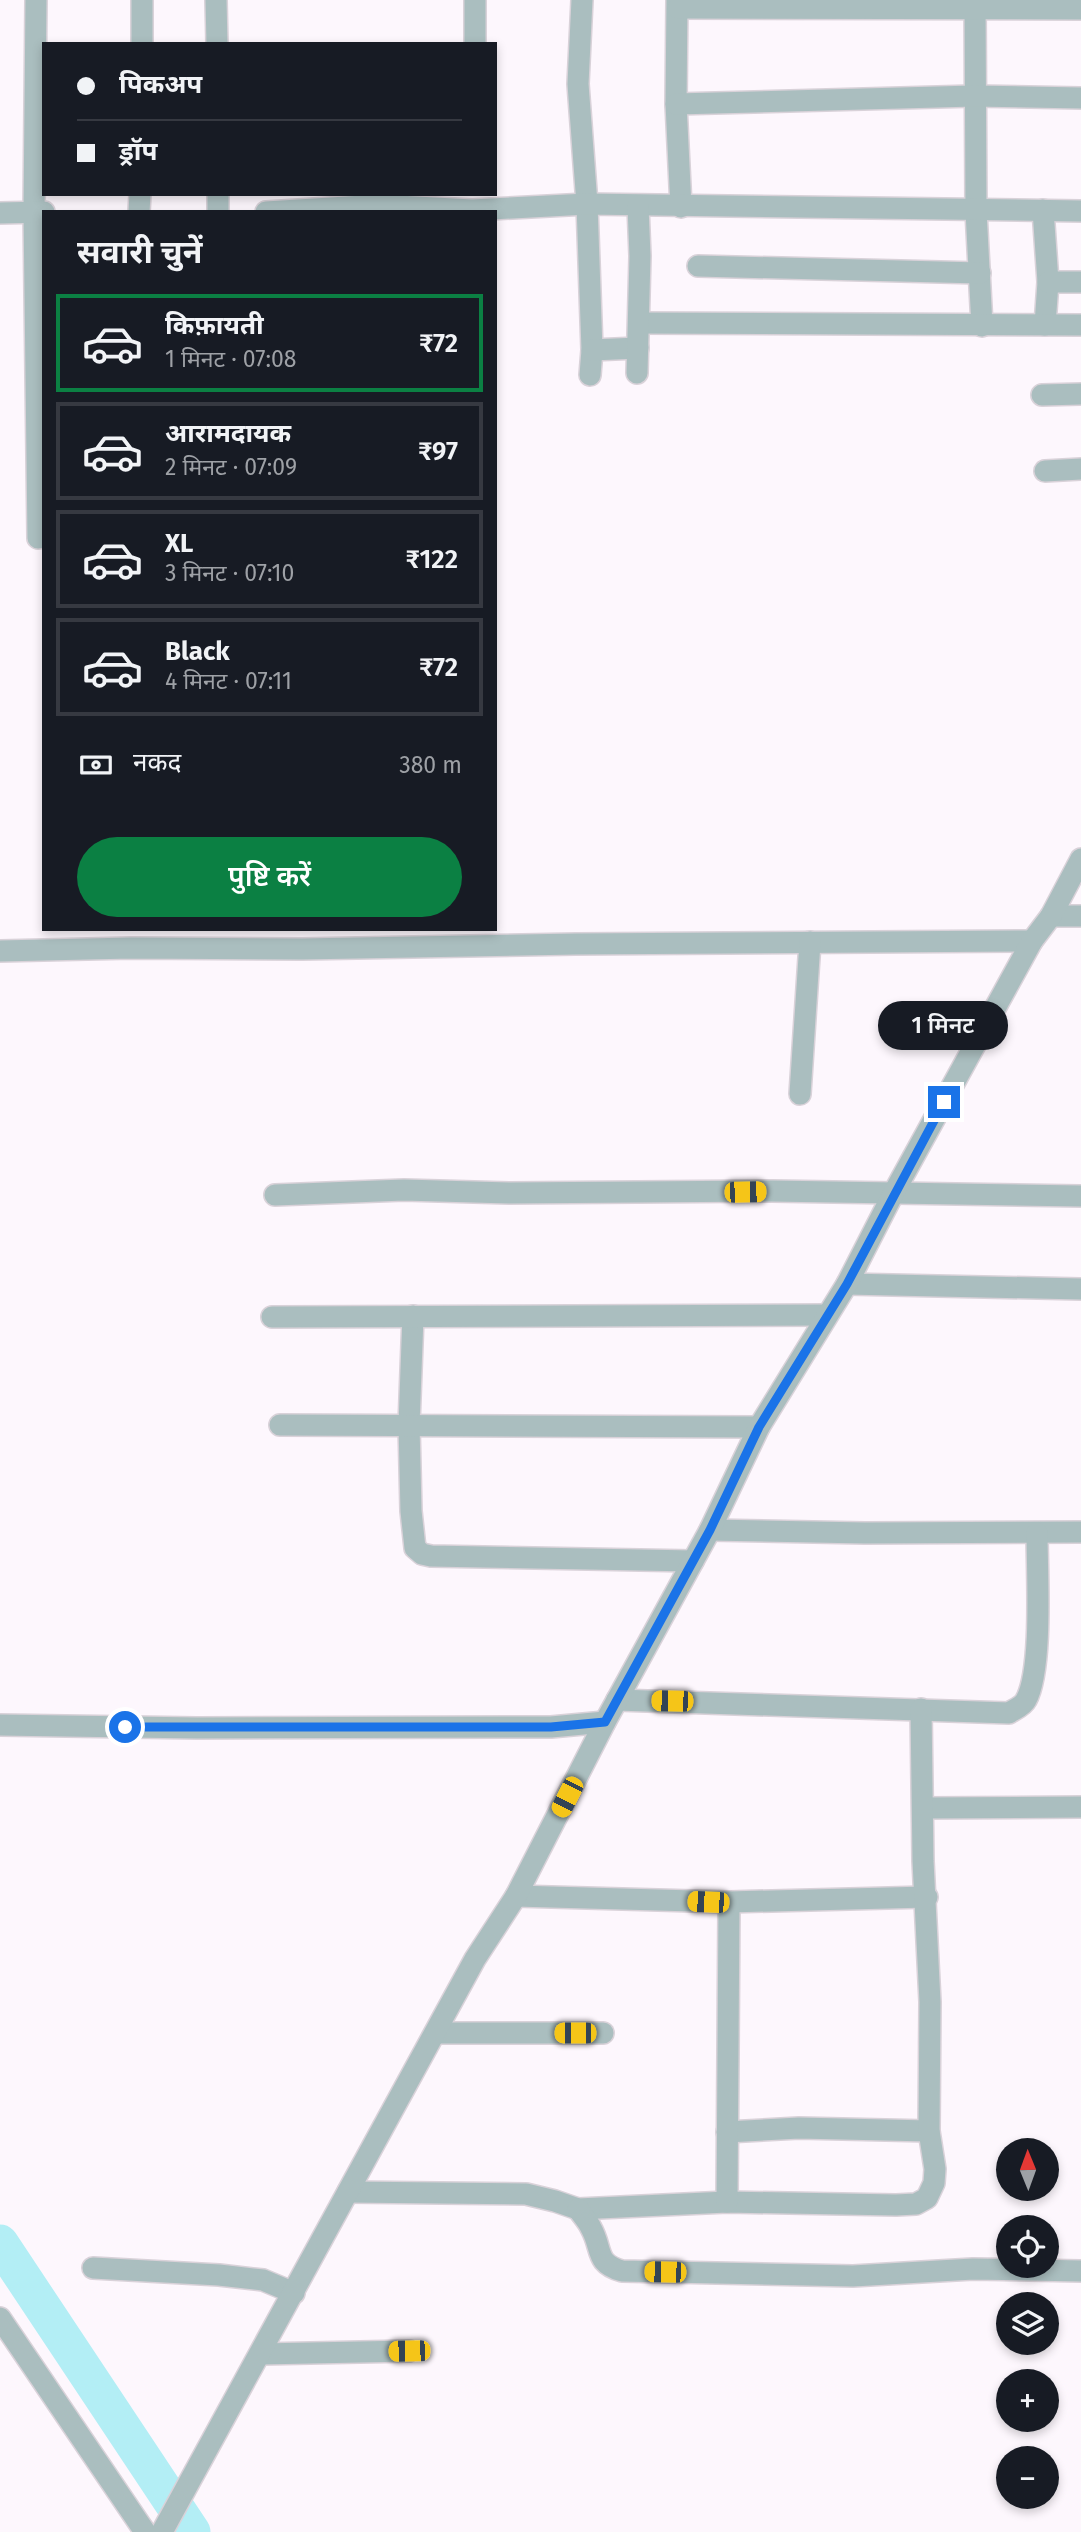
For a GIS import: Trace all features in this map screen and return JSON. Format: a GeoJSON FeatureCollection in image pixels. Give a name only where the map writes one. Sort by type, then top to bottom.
{"type":"FeatureCollection","features":[{"type":"Feature","properties":{"kind":"street"},"geometry":{"type":"LineString","coordinates":[[36,0],[39,212],[38,538]]}},
{"type":"Feature","properties":{"kind":"street"},"geometry":{"type":"LineString","coordinates":[[142,0],[142,42]]}},
{"type":"Feature","properties":{"kind":"street"},"geometry":{"type":"LineString","coordinates":[[216,0],[217,42]]}},
{"type":"Feature","properties":{"kind":"street"},"geometry":{"type":"LineString","coordinates":[[475,0],[475,42]]}},
{"type":"Feature","properties":{"kind":"street"},"geometry":{"type":"LineString","coordinates":[[582,0],[578,84],[587,204],[592,349],[590,374]]}},
{"type":"Feature","properties":{"kind":"street"},"geometry":{"type":"LineString","coordinates":[[681,207],[676,104],[677,4],[975,4],[1081,9]]}},
{"type":"Feature","properties":{"kind":"street"},"geometry":{"type":"LineString","coordinates":[[975,4],[976,211],[982,326]]}},
{"type":"Feature","properties":{"kind":"street"},"geometry":{"type":"LineString","coordinates":[[676,104],[974,96],[1081,98]]}},
{"type":"Feature","properties":{"kind":"street"},"geometry":{"type":"LineString","coordinates":[[323,210],[472,202],[1081,211]]}},
{"type":"Feature","properties":{"kind":"street"},"geometry":{"type":"LineString","coordinates":[[637,373],[638,206]]}},
{"type":"Feature","properties":{"kind":"street"},"geometry":{"type":"LineString","coordinates":[[1042,211],[1048,282],[1045,325]]}},
{"type":"Feature","properties":{"kind":"street"},"geometry":{"type":"LineString","coordinates":[[0,213],[39,212]]}},
{"type":"Feature","properties":{"kind":"street"},"geometry":{"type":"LineString","coordinates":[[698,267],[980,273]]}},
{"type":"Feature","properties":{"kind":"street"},"geometry":{"type":"LineString","coordinates":[[1048,282],[1081,282]]}},
{"type":"Feature","properties":{"kind":"street"},"geometry":{"type":"LineString","coordinates":[[639,323],[1081,325]]}},
{"type":"Feature","properties":{"kind":"street"},"geometry":{"type":"LineString","coordinates":[[592,349],[638,348]]}},
{"type":"Feature","properties":{"kind":"street"},"geometry":{"type":"LineString","coordinates":[[1042,395],[1081,394]]}},
{"type":"Feature","properties":{"kind":"street"},"geometry":{"type":"LineString","coordinates":[[1045,471],[1081,469]]}},
{"type":"Feature","properties":{"kind":"street"},"geometry":{"type":"LineString","coordinates":[[0,2318],[157,2531],[204,2458],[475,1959],[516,1896],[605,1722],[710,1530],[759,1427],[847,1284],[1032,941],[1051,916],[1081,859]]}},
{"type":"Feature","properties":{"kind":"street"},"geometry":{"type":"LineString","coordinates":[[1051,916],[1081,916]]}},
{"type":"Feature","properties":{"kind":"street"},"geometry":{"type":"LineString","coordinates":[[0,951],[213,939],[302,949],[1032,941]]}},
{"type":"Feature","properties":{"kind":"street"},"geometry":{"type":"LineString","coordinates":[[800,1094],[810,942]]}},
{"type":"Feature","properties":{"kind":"street"},"geometry":{"type":"LineString","coordinates":[[275,1195],[404,1190],[522,1193],[772,1191],[1081,1196]]}},
{"type":"Feature","properties":{"kind":"street"},"geometry":{"type":"LineString","coordinates":[[847,1284],[1081,1289]]}},
{"type":"Feature","properties":{"kind":"street"},"geometry":{"type":"LineString","coordinates":[[272,1317],[827,1315]]}},
{"type":"Feature","properties":{"kind":"street"},"geometry":{"type":"LineString","coordinates":[[413,1316],[409,1425],[415,1548],[422,1554],[693,1561]]}},
{"type":"Feature","properties":{"kind":"street"},"geometry":{"type":"LineString","coordinates":[[280,1424],[759,1427]]}},
{"type":"Feature","properties":{"kind":"street"},"geometry":{"type":"LineString","coordinates":[[710,1530],[864,1534],[1081,1532]]}},
{"type":"Feature","properties":{"kind":"street"},"geometry":{"type":"LineString","coordinates":[[617,1700],[1009,1713],[1024,1704],[1031,1689],[1036,1657],[1037,1533]]}},
{"type":"Feature","properties":{"kind":"street"},"geometry":{"type":"LineString","coordinates":[[348,2192],[526,2194],[578,2209],[727,2202],[916,2204],[927,2198],[934,2183],[935,2169],[929,2131],[930,2002],[921,1709]]}},
{"type":"Feature","properties":{"kind":"street"},"geometry":{"type":"LineString","coordinates":[[0,1725],[197,1728],[551,1727],[605,1722]]}},
{"type":"Feature","properties":{"kind":"street"},"geometry":{"type":"LineString","coordinates":[[923,1808],[1081,1807]]}},
{"type":"Feature","properties":{"kind":"street"},"geometry":{"type":"LineString","coordinates":[[516,1896],[729,1902],[927,1897]]}},
{"type":"Feature","properties":{"kind":"street"},"geometry":{"type":"LineString","coordinates":[[727,2202],[729,1902]]}},
{"type":"Feature","properties":{"kind":"street"},"geometry":{"type":"LineString","coordinates":[[436,2032],[603,2033]]}},
{"type":"Feature","properties":{"kind":"street"},"geometry":{"type":"LineString","coordinates":[[727,2132],[799,2127],[929,2131]]}},
{"type":"Feature","properties":{"kind":"street"},"geometry":{"type":"LineString","coordinates":[[578,2209],[592,2229],[600,2257],[608,2267],[622,2271],[853,2276],[972,2269],[1081,2271]]}},
{"type":"Feature","properties":{"kind":"street"},"geometry":{"type":"LineString","coordinates":[[93,2268],[263,2280],[294,2292]]}},
{"type":"Feature","properties":{"kind":"street"},"geometry":{"type":"LineString","coordinates":[[261,2354],[409,2351]]}},
{"type":"Feature","properties":{"kind":"waterway"},"geometry":{"type":"LineString","coordinates":[[0,2243],[192,2532]]}},
{"type":"Feature","properties":{"kind":"route"},"geometry":{"type":"LineString","coordinates":[[125,1727],[551,1727],[605,1722],[710,1530],[759,1427],[847,1284],[944,1102]]}}]}
